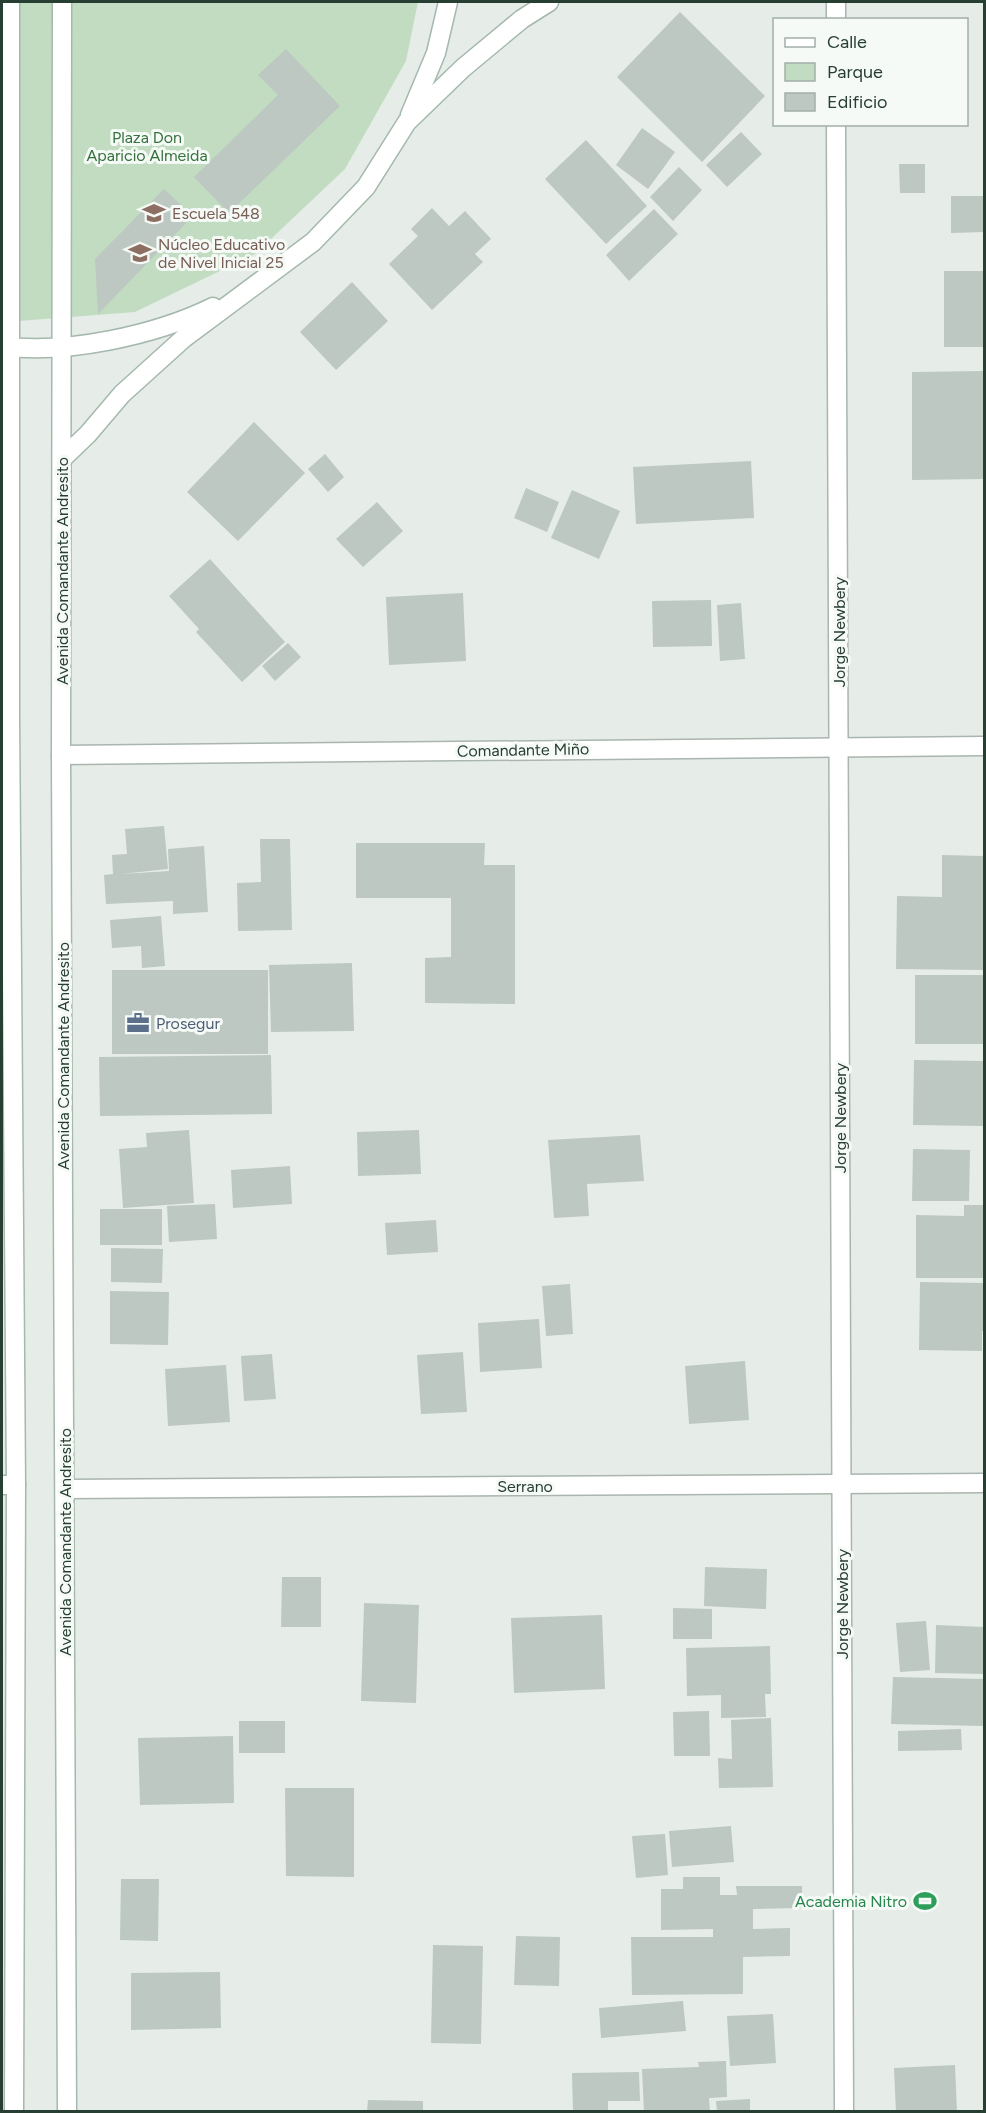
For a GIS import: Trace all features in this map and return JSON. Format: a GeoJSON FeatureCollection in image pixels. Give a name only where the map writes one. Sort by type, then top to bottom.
{"type":"FeatureCollection","features":[{"type":"Feature","properties":{"kind":"main road"},"geometry":{"type":"LineString","coordinates":[[10,2],[6,346],[6,716],[14,2112]]}},
{"type":"Feature","properties":{"kind":"main road","name":"Avenida Comandante Andresito"},"geometry":{"type":"LineString","coordinates":[[62,2],[61,755],[67,2112]]}},
{"type":"Feature","properties":{"kind":"main road"},"geometry":{"type":"LineString","coordinates":[[63,458],[88,434],[122,394],[184,338],[313,242],[366,187],[407,123],[436,53],[448,2]]}},
{"type":"Feature","properties":{"kind":"main road"},"geometry":{"type":"LineString","coordinates":[[407,123],[463,68],[522,19],[549,2]]}},
{"type":"Feature","properties":{"kind":"main road"},"geometry":{"type":"LineString","coordinates":[[836,2],[836,18]]}},
{"type":"Feature","properties":{"kind":"main road","name":"Jorge Newbery"},"geometry":{"type":"LineString","coordinates":[[836,126],[844,2112]]}},
{"type":"Feature","properties":{"kind":"main road"},"geometry":{"type":"LineString","coordinates":[[6,346],[62,347],[130,337],[193,317],[252,288]]}},
{"type":"Feature","properties":{"kind":"main road","name":"Comandante Miño"},"geometry":{"type":"LineString","coordinates":[[61,755],[984,746]]}},
{"type":"Feature","properties":{"kind":"main road","name":"Serrano"},"geometry":{"type":"LineString","coordinates":[[65,1489],[984,1483]]}},
{"type":"Feature","properties":{"kind":"green space","name":"Plaza Don Aparicio Almeida"},"geometry":{"type":"Polygon","coordinates":[[[2,2],[418,2],[406,61],[345,169],[255,254],[135,312],[19,321],[2,317],[2,2]]]}},
{"type":"Feature","properties":{"kind":"building"},"geometry":{"type":"Polygon","coordinates":[[[680,12],[765,96],[702,162],[617,77],[680,12]]]}},
{"type":"Feature","properties":{"kind":"building"},"geometry":{"type":"Polygon","coordinates":[[[286,49],[340,106],[229,213],[194,177],[278,95],[258,75],[286,49]]]}},
{"type":"Feature","properties":{"kind":"building"},"geometry":{"type":"Polygon","coordinates":[[[642,128],[675,152],[648,189],[616,165],[642,128]]]}},
{"type":"Feature","properties":{"kind":"building"},"geometry":{"type":"Polygon","coordinates":[[[741,132],[762,154],[727,187],[706,165],[741,132]]]}},
{"type":"Feature","properties":{"kind":"building"},"geometry":{"type":"Polygon","coordinates":[[[586,140],[647,206],[606,244],[545,179],[586,140]]]}},
{"type":"Feature","properties":{"kind":"building"},"geometry":{"type":"Polygon","coordinates":[[[899,164],[925,164],[925,193],[900,193],[899,164]]]}},
{"type":"Feature","properties":{"kind":"building"},"geometry":{"type":"Polygon","coordinates":[[[679,167],[702,190],[673,221],[650,197],[679,167]]]}},
{"type":"Feature","properties":{"kind":"building"},"geometry":{"type":"Polygon","coordinates":[[[164,189],[193,216],[98,314],[95,259],[164,189]]]}},
{"type":"Feature","properties":{"kind":"building"},"geometry":{"type":"Polygon","coordinates":[[[951,196],[984,196],[984,232],[951,233],[951,196]]]}},
{"type":"Feature","properties":{"kind":"building"},"geometry":{"type":"Polygon","coordinates":[[[432,208],[449,226],[465,211],[491,239],[475,254],[483,262],[432,310],[389,264],[418,236],[411,229],[432,208]]]}},
{"type":"Feature","properties":{"kind":"building"},"geometry":{"type":"Polygon","coordinates":[[[654,209],[678,234],[629,281],[606,255],[654,209]]]}},
{"type":"Feature","properties":{"kind":"building"},"geometry":{"type":"Polygon","coordinates":[[[944,271],[984,271],[984,347],[944,347],[944,271]]]}},
{"type":"Feature","properties":{"kind":"building"},"geometry":{"type":"Polygon","coordinates":[[[352,282],[388,321],[336,370],[300,332],[352,282]]]}},
{"type":"Feature","properties":{"kind":"building"},"geometry":{"type":"Polygon","coordinates":[[[984,371],[984,479],[912,480],[912,372],[984,371]]]}},
{"type":"Feature","properties":{"kind":"building"},"geometry":{"type":"Polygon","coordinates":[[[254,422],[305,473],[238,541],[187,492],[254,422]]]}},
{"type":"Feature","properties":{"kind":"building"},"geometry":{"type":"Polygon","coordinates":[[[325,454],[344,477],[328,492],[308,469],[325,454]]]}},
{"type":"Feature","properties":{"kind":"building"},"geometry":{"type":"Polygon","coordinates":[[[751,461],[754,518],[636,524],[633,467],[751,461]]]}},
{"type":"Feature","properties":{"kind":"building"},"geometry":{"type":"Polygon","coordinates":[[[526,488],[559,502],[547,532],[514,518],[526,488]]]}},
{"type":"Feature","properties":{"kind":"building"},"geometry":{"type":"Polygon","coordinates":[[[572,490],[620,511],[599,559],[551,538],[572,490]]]}},
{"type":"Feature","properties":{"kind":"building"},"geometry":{"type":"Polygon","coordinates":[[[377,502],[403,531],[363,567],[336,539],[377,502]]]}},
{"type":"Feature","properties":{"kind":"building"},"geometry":{"type":"Polygon","coordinates":[[[210,559],[285,642],[242,682],[196,632],[199,629],[169,596],[210,559]]]}},
{"type":"Feature","properties":{"kind":"building"},"geometry":{"type":"Polygon","coordinates":[[[463,593],[466,661],[389,665],[386,597],[463,593]]]}},
{"type":"Feature","properties":{"kind":"building"},"geometry":{"type":"Polygon","coordinates":[[[711,600],[712,646],[653,647],[652,601],[711,600]]]}},
{"type":"Feature","properties":{"kind":"building"},"geometry":{"type":"Polygon","coordinates":[[[741,603],[745,659],[720,661],[717,605],[741,603]]]}},
{"type":"Feature","properties":{"kind":"building"},"geometry":{"type":"Polygon","coordinates":[[[288,643],[301,657],[275,681],[262,666],[288,643]]]}},
{"type":"Feature","properties":{"kind":"building"},"geometry":{"type":"Polygon","coordinates":[[[164,826],[168,869],[121,874],[169,871],[168,849],[204,846],[208,912],[173,914],[173,901],[106,904],[104,875],[113,874],[112,855],[127,854],[125,829],[164,826]]]}},
{"type":"Feature","properties":{"kind":"building"},"geometry":{"type":"Polygon","coordinates":[[[260,839],[290,839],[292,930],[238,931],[237,883],[261,882],[260,839]]]}},
{"type":"Feature","properties":{"kind":"building"},"geometry":{"type":"Polygon","coordinates":[[[356,843],[485,843],[484,865],[515,865],[515,1004],[425,1003],[425,958],[451,957],[451,898],[356,898],[356,843]]]}},
{"type":"Feature","properties":{"kind":"building"},"geometry":{"type":"Polygon","coordinates":[[[942,855],[984,856],[984,970],[896,969],[897,896],[942,897],[942,855]]]}},
{"type":"Feature","properties":{"kind":"building"},"geometry":{"type":"Polygon","coordinates":[[[161,916],[165,966],[142,968],[141,946],[112,948],[110,920],[161,916]]]}},
{"type":"Feature","properties":{"kind":"building"},"geometry":{"type":"Polygon","coordinates":[[[352,963],[354,1031],[271,1032],[269,965],[352,963]]]}},
{"type":"Feature","properties":{"kind":"building"},"geometry":{"type":"Polygon","coordinates":[[[112,970],[268,970],[268,1054],[112,1054],[112,970]]]}},
{"type":"Feature","properties":{"kind":"building"},"geometry":{"type":"Polygon","coordinates":[[[915,975],[984,975],[984,1044],[915,1044],[915,975]]]}},
{"type":"Feature","properties":{"kind":"building"},"geometry":{"type":"Polygon","coordinates":[[[271,1055],[272,1114],[100,1116],[99,1057],[271,1055]]]}},
{"type":"Feature","properties":{"kind":"building"},"geometry":{"type":"Polygon","coordinates":[[[914,1060],[984,1061],[984,1126],[913,1125],[914,1060]]]}},
{"type":"Feature","properties":{"kind":"building"},"geometry":{"type":"Polygon","coordinates":[[[189,1130],[194,1203],[123,1208],[119,1149],[147,1147],[146,1133],[189,1130]]]}},
{"type":"Feature","properties":{"kind":"building"},"geometry":{"type":"Polygon","coordinates":[[[419,1130],[421,1174],[358,1176],[357,1132],[419,1130]]]}},
{"type":"Feature","properties":{"kind":"building"},"geometry":{"type":"Polygon","coordinates":[[[640,1135],[644,1181],[587,1184],[589,1216],[554,1218],[548,1140],[640,1135]]]}},
{"type":"Feature","properties":{"kind":"building"},"geometry":{"type":"Polygon","coordinates":[[[913,1149],[970,1150],[969,1201],[912,1201],[913,1149]]]}},
{"type":"Feature","properties":{"kind":"building"},"geometry":{"type":"Polygon","coordinates":[[[290,1166],[292,1204],[233,1208],[231,1170],[290,1166]]]}},
{"type":"Feature","properties":{"kind":"building"},"geometry":{"type":"Polygon","coordinates":[[[215,1204],[217,1239],[169,1242],[167,1206],[215,1204]]]}},
{"type":"Feature","properties":{"kind":"building"},"geometry":{"type":"Polygon","coordinates":[[[964,1205],[984,1205],[984,1278],[916,1278],[916,1215],[964,1216],[964,1205]]]}},
{"type":"Feature","properties":{"kind":"building"},"geometry":{"type":"Polygon","coordinates":[[[100,1209],[162,1209],[162,1245],[100,1245],[100,1209]]]}},
{"type":"Feature","properties":{"kind":"building"},"geometry":{"type":"Polygon","coordinates":[[[436,1220],[438,1252],[387,1255],[385,1223],[436,1220]]]}},
{"type":"Feature","properties":{"kind":"building"},"geometry":{"type":"Polygon","coordinates":[[[111,1248],[163,1249],[162,1283],[111,1282],[111,1248]]]}},
{"type":"Feature","properties":{"kind":"building"},"geometry":{"type":"Polygon","coordinates":[[[920,1282],[984,1283],[982,1351],[919,1350],[920,1282]]]}},
{"type":"Feature","properties":{"kind":"building"},"geometry":{"type":"Polygon","coordinates":[[[570,1284],[573,1334],[546,1336],[542,1286],[570,1284]]]}},
{"type":"Feature","properties":{"kind":"building"},"geometry":{"type":"Polygon","coordinates":[[[110,1291],[169,1292],[168,1345],[110,1344],[110,1291]]]}},
{"type":"Feature","properties":{"kind":"building"},"geometry":{"type":"Polygon","coordinates":[[[539,1319],[542,1368],[480,1372],[478,1323],[539,1319]]]}},
{"type":"Feature","properties":{"kind":"building"},"geometry":{"type":"Polygon","coordinates":[[[463,1352],[467,1412],[421,1414],[417,1355],[463,1352]]]}},
{"type":"Feature","properties":{"kind":"building"},"geometry":{"type":"Polygon","coordinates":[[[272,1354],[276,1399],[244,1401],[241,1356],[272,1354]]]}},
{"type":"Feature","properties":{"kind":"building"},"geometry":{"type":"Polygon","coordinates":[[[745,1361],[749,1420],[689,1424],[685,1366],[745,1361]]]}},
{"type":"Feature","properties":{"kind":"building"},"geometry":{"type":"Polygon","coordinates":[[[226,1365],[230,1422],[168,1426],[165,1369],[226,1365]]]}},
{"type":"Feature","properties":{"kind":"building"},"geometry":{"type":"Polygon","coordinates":[[[705,1567],[767,1569],[766,1609],[704,1606],[705,1567]]]}},
{"type":"Feature","properties":{"kind":"building"},"geometry":{"type":"Polygon","coordinates":[[[282,1577],[321,1577],[321,1627],[281,1627],[282,1577]]]}},
{"type":"Feature","properties":{"kind":"building"},"geometry":{"type":"Polygon","coordinates":[[[364,1603],[419,1605],[416,1703],[361,1701],[364,1603]]]}},
{"type":"Feature","properties":{"kind":"building"},"geometry":{"type":"Polygon","coordinates":[[[673,1608],[712,1609],[712,1639],[673,1639],[673,1608]]]}},
{"type":"Feature","properties":{"kind":"building"},"geometry":{"type":"Polygon","coordinates":[[[602,1615],[605,1689],[514,1693],[511,1618],[602,1615]]]}},
{"type":"Feature","properties":{"kind":"building"},"geometry":{"type":"Polygon","coordinates":[[[926,1621],[930,1670],[900,1672],[896,1623],[926,1621]]]}},
{"type":"Feature","properties":{"kind":"building"},"geometry":{"type":"Polygon","coordinates":[[[936,1625],[984,1627],[984,1674],[935,1673],[936,1625]]]}},
{"type":"Feature","properties":{"kind":"building"},"geometry":{"type":"Polygon","coordinates":[[[770,1646],[771,1694],[765,1694],[766,1717],[721,1718],[721,1695],[687,1696],[686,1648],[770,1646]]]}},
{"type":"Feature","properties":{"kind":"building"},"geometry":{"type":"Polygon","coordinates":[[[893,1677],[984,1679],[984,1726],[891,1724],[893,1677]]]}},
{"type":"Feature","properties":{"kind":"building"},"geometry":{"type":"Polygon","coordinates":[[[709,1711],[710,1756],[674,1756],[673,1712],[709,1711]]]}},
{"type":"Feature","properties":{"kind":"building"},"geometry":{"type":"Polygon","coordinates":[[[771,1718],[773,1787],[719,1788],[718,1758],[732,1759],[731,1720],[771,1718]]]}},
{"type":"Feature","properties":{"kind":"building"},"geometry":{"type":"Polygon","coordinates":[[[239,1721],[285,1721],[285,1753],[239,1753],[239,1721]]]}},
{"type":"Feature","properties":{"kind":"building"},"geometry":{"type":"Polygon","coordinates":[[[961,1729],[962,1750],[898,1751],[898,1731],[961,1729]]]}},
{"type":"Feature","properties":{"kind":"building"},"geometry":{"type":"Polygon","coordinates":[[[233,1736],[234,1803],[140,1805],[138,1738],[233,1736]]]}},
{"type":"Feature","properties":{"kind":"building"},"geometry":{"type":"Polygon","coordinates":[[[285,1788],[354,1788],[354,1877],[286,1876],[285,1788]]]}},
{"type":"Feature","properties":{"kind":"building"},"geometry":{"type":"Polygon","coordinates":[[[731,1826],[734,1862],[672,1867],[669,1831],[731,1826]]]}},
{"type":"Feature","properties":{"kind":"building"},"geometry":{"type":"Polygon","coordinates":[[[665,1834],[668,1875],[636,1878],[632,1836],[665,1834]]]}},
{"type":"Feature","properties":{"kind":"building"},"geometry":{"type":"Polygon","coordinates":[[[683,1877],[720,1877],[720,1895],[737,1895],[736,1886],[802,1886],[802,1908],[753,1909],[753,1929],[790,1928],[790,1956],[743,1957],[743,1994],[632,1995],[631,1937],[713,1937],[713,1929],[661,1930],[661,1889],[683,1889],[683,1877]]]}},
{"type":"Feature","properties":{"kind":"building"},"geometry":{"type":"Polygon","coordinates":[[[121,1879],[159,1879],[158,1941],[120,1940],[121,1879]]]}},
{"type":"Feature","properties":{"kind":"building"},"geometry":{"type":"Polygon","coordinates":[[[516,1936],[560,1937],[559,1986],[514,1985],[516,1936]]]}},
{"type":"Feature","properties":{"kind":"building"},"geometry":{"type":"Polygon","coordinates":[[[433,1945],[483,1946],[481,2044],[431,2043],[433,1945]]]}},
{"type":"Feature","properties":{"kind":"building"},"geometry":{"type":"Polygon","coordinates":[[[220,1972],[221,2028],[131,2030],[131,1973],[220,1972]]]}},
{"type":"Feature","properties":{"kind":"building"},"geometry":{"type":"Polygon","coordinates":[[[683,2001],[686,2031],[601,2038],[599,2008],[683,2001]]]}},
{"type":"Feature","properties":{"kind":"building"},"geometry":{"type":"Polygon","coordinates":[[[773,2014],[776,2063],[730,2066],[727,2016],[773,2014]]]}},
{"type":"Feature","properties":{"kind":"building"},"geometry":{"type":"Polygon","coordinates":[[[726,2061],[727,2097],[709,2098],[710,2112],[644,2112],[642,2069],[699,2067],[698,2062],[726,2061]]]}},
{"type":"Feature","properties":{"kind":"building"},"geometry":{"type":"Polygon","coordinates":[[[955,2065],[957,2112],[896,2112],[894,2068],[955,2065]]]}},
{"type":"Feature","properties":{"kind":"building"},"geometry":{"type":"Polygon","coordinates":[[[639,2072],[640,2101],[608,2101],[608,2112],[573,2112],[572,2073],[639,2072]]]}},
{"type":"Feature","properties":{"kind":"building"},"geometry":{"type":"Polygon","coordinates":[[[750,2099],[750,2112],[717,2112],[716,2101],[750,2099]]]}},
{"type":"Feature","properties":{"kind":"building"},"geometry":{"type":"Polygon","coordinates":[[[368,2100],[423,2101],[423,2112],[367,2112],[368,2100]]]}},
{"type":"Feature","properties":{"kind":"place","name":"Escuela 548"},"geometry":{"type":"Point","coordinates":[154,213]}},
{"type":"Feature","properties":{"kind":"place","name":"Núcleo Educativo de Nivel Inicial 25"},"geometry":{"type":"Point","coordinates":[140,253]}},
{"type":"Feature","properties":{"kind":"place","name":"Prosegur"},"geometry":{"type":"Point","coordinates":[138,1023]}},
{"type":"Feature","properties":{"kind":"place","name":"Academia Nitro"},"geometry":{"type":"Point","coordinates":[925,1901]}}]}
